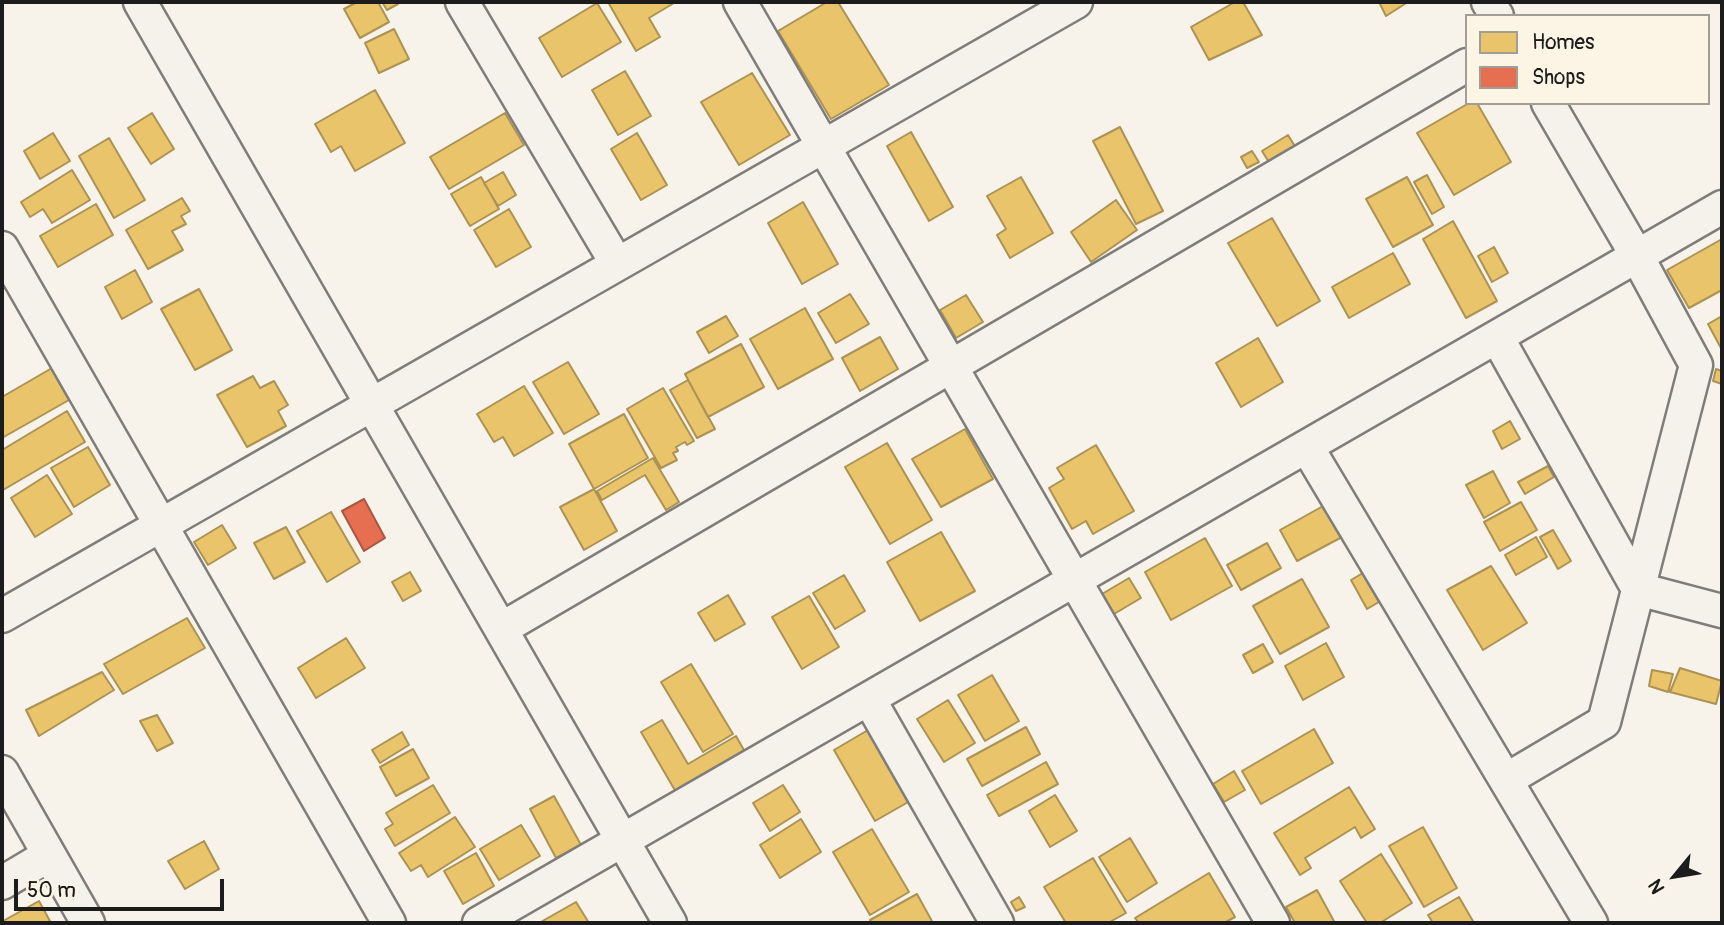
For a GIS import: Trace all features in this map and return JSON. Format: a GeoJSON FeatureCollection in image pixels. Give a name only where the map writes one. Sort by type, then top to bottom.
{"type":"FeatureCollection","features":[{"type":"Feature","properties":{"kind":"street"},"geometry":{"type":"LineString","coordinates":[[140,2],[670,923]]}},
{"type":"Feature","properties":{"kind":"street"},"geometry":{"type":"LineString","coordinates":[[463,2],[617,264]]}},
{"type":"Feature","properties":{"kind":"street"},"geometry":{"type":"LineString","coordinates":[[740,2],[1273,923]]}},
{"type":"Feature","properties":{"kind":"street"},"geometry":{"type":"LineString","coordinates":[[2,617],[1076,2]]}},
{"type":"Feature","properties":{"kind":"street"},"geometry":{"type":"LineString","coordinates":[[501,629],[1465,66]]}},
{"type":"Feature","properties":{"kind":"street"},"geometry":{"type":"LineString","coordinates":[[1506,780],[1604,722],[1696,365],[1637,256],[1549,105]]}},
{"type":"Feature","properties":{"kind":"street"},"geometry":{"type":"LineString","coordinates":[[479,923],[1722,207]]}},
{"type":"Feature","properties":{"kind":"street"},"geometry":{"type":"LineString","coordinates":[[2,248],[389,923]]}},
{"type":"Feature","properties":{"kind":"street"},"geometry":{"type":"LineString","coordinates":[[1497,337],[1638,589],[1722,611]]}},
{"type":"Feature","properties":{"kind":"street"},"geometry":{"type":"LineString","coordinates":[[1307,447],[1591,923]]}},
{"type":"Feature","properties":{"kind":"street"},"geometry":{"type":"LineString","coordinates":[[869,699],[997,923]]}},
{"type":"Feature","properties":{"kind":"street"},"geometry":{"type":"LineString","coordinates":[[2,772],[88,923]]}},
{"type":"Feature","properties":{"kind":"street"},"geometry":{"type":"LineString","coordinates":[[2,883],[49,855]]}},
{"type":"Feature","properties":{"kind":"building: Homes"},"geometry":{"type":"Polygon","coordinates":[[[357,2],[378,2],[389,22],[360,38],[344,9],[357,2]]]}},
{"type":"Feature","properties":{"kind":"building: Homes"},"geometry":{"type":"Polygon","coordinates":[[[382,2],[396,2],[398,4],[387,10],[382,2]]]}},
{"type":"Feature","properties":{"kind":"building: Homes"},"geometry":{"type":"Polygon","coordinates":[[[608,2],[674,3],[649,18],[660,37],[636,51],[608,2]]]}},
{"type":"Feature","properties":{"kind":"building: Homes"},"geometry":{"type":"Polygon","coordinates":[[[827,2],[838,2],[889,85],[831,119],[778,31],[827,2]]]}},
{"type":"Feature","properties":{"kind":"building: Homes"},"geometry":{"type":"Polygon","coordinates":[[[1235,2],[1243,2],[1262,35],[1209,60],[1191,27],[1235,2]]]}},
{"type":"Feature","properties":{"kind":"building: Homes"},"geometry":{"type":"Polygon","coordinates":[[[1379,2],[1408,2],[1386,16],[1379,2]]]}},
{"type":"Feature","properties":{"kind":"building: Homes"},"geometry":{"type":"Polygon","coordinates":[[[597,3],[621,42],[562,77],[539,38],[597,3]]]}},
{"type":"Feature","properties":{"kind":"building: Homes"},"geometry":{"type":"Polygon","coordinates":[[[394,29],[409,59],[379,73],[365,43],[394,29]]]}},
{"type":"Feature","properties":{"kind":"building: Homes"},"geometry":{"type":"Polygon","coordinates":[[[625,71],[651,116],[618,135],[592,90],[625,71]]]}},
{"type":"Feature","properties":{"kind":"building: Homes"},"geometry":{"type":"Polygon","coordinates":[[[752,73],[790,135],[739,165],[701,102],[752,73]]]}},
{"type":"Feature","properties":{"kind":"building: Homes"},"geometry":{"type":"Polygon","coordinates":[[[375,90],[405,143],[355,171],[341,146],[331,152],[315,124],[375,90]]]}},
{"type":"Feature","properties":{"kind":"building: Homes"},"geometry":{"type":"Polygon","coordinates":[[[1466,105],[1478,105],[1511,162],[1454,195],[1417,133],[1466,105]]]}},
{"type":"Feature","properties":{"kind":"building: Homes"},"geometry":{"type":"Polygon","coordinates":[[[152,113],[174,149],[151,164],[128,128],[152,113]]]}},
{"type":"Feature","properties":{"kind":"building: Homes"},"geometry":{"type":"Polygon","coordinates":[[[505,113],[524,145],[449,189],[430,157],[505,113]]]}},
{"type":"Feature","properties":{"kind":"building: Homes"},"geometry":{"type":"Polygon","coordinates":[[[1120,127],[1163,211],[1136,224],[1093,141],[1120,127]]]}},
{"type":"Feature","properties":{"kind":"building: Homes"},"geometry":{"type":"Polygon","coordinates":[[[911,132],[953,207],[929,221],[887,146],[911,132]]]}},
{"type":"Feature","properties":{"kind":"building: Homes"},"geometry":{"type":"Polygon","coordinates":[[[53,133],[70,161],[40,179],[24,151],[53,133]]]}},
{"type":"Feature","properties":{"kind":"building: Homes"},"geometry":{"type":"Polygon","coordinates":[[[637,133],[667,185],[641,200],[611,149],[637,133]]]}},
{"type":"Feature","properties":{"kind":"building: Homes"},"geometry":{"type":"Polygon","coordinates":[[[1288,135],[1296,148],[1270,164],[1262,151],[1288,135]]]}},
{"type":"Feature","properties":{"kind":"building: Homes"},"geometry":{"type":"Polygon","coordinates":[[[109,138],[145,200],[114,218],[79,156],[109,138]]]}},
{"type":"Feature","properties":{"kind":"building: Homes"},"geometry":{"type":"Polygon","coordinates":[[[1252,151],[1259,162],[1247,168],[1241,157],[1252,151]]]}},
{"type":"Feature","properties":{"kind":"building: Homes"},"geometry":{"type":"Polygon","coordinates":[[[72,170],[90,200],[52,223],[43,209],[30,217],[21,202],[72,170]]]}},
{"type":"Feature","properties":{"kind":"building: Homes"},"geometry":{"type":"Polygon","coordinates":[[[503,172],[516,195],[498,206],[484,183],[503,172]]]}},
{"type":"Feature","properties":{"kind":"building: Homes"},"geometry":{"type":"Polygon","coordinates":[[[1427,175],[1444,207],[1432,214],[1414,182],[1427,175]]]}},
{"type":"Feature","properties":{"kind":"building: Homes"},"geometry":{"type":"Polygon","coordinates":[[[481,177],[499,209],[470,226],[451,194],[481,177]]]}},
{"type":"Feature","properties":{"kind":"building: Homes"},"geometry":{"type":"Polygon","coordinates":[[[1021,177],[1053,233],[1010,258],[997,235],[1006,229],[987,196],[1021,177]]]}},
{"type":"Feature","properties":{"kind":"building: Homes"},"geometry":{"type":"Polygon","coordinates":[[[1407,177],[1433,225],[1393,247],[1366,199],[1407,177]]]}},
{"type":"Feature","properties":{"kind":"building: Homes"},"geometry":{"type":"Polygon","coordinates":[[[182,198],[190,211],[181,216],[186,224],[172,231],[183,250],[148,269],[126,230],[182,198]]]}},
{"type":"Feature","properties":{"kind":"building: Homes"},"geometry":{"type":"Polygon","coordinates":[[[1116,200],[1137,230],[1091,262],[1071,232],[1116,200]]]}},
{"type":"Feature","properties":{"kind":"building: Homes"},"geometry":{"type":"Polygon","coordinates":[[[803,202],[838,264],[802,284],[768,223],[803,202]]]}},
{"type":"Feature","properties":{"kind":"building: Homes"},"geometry":{"type":"Polygon","coordinates":[[[96,204],[113,235],[58,267],[40,236],[96,204]]]}},
{"type":"Feature","properties":{"kind":"building: Homes"},"geometry":{"type":"Polygon","coordinates":[[[509,209],[531,247],[496,267],[474,230],[509,209]]]}},
{"type":"Feature","properties":{"kind":"building: Homes"},"geometry":{"type":"Polygon","coordinates":[[[1272,218],[1320,301],[1277,326],[1228,243],[1272,218]]]}},
{"type":"Feature","properties":{"kind":"building: Homes"},"geometry":{"type":"Polygon","coordinates":[[[1453,221],[1497,301],[1466,318],[1423,239],[1453,221]]]}},
{"type":"Feature","properties":{"kind":"building: Homes"},"geometry":{"type":"Polygon","coordinates":[[[1722,239],[1722,290],[1689,308],[1667,270],[1722,239]]]}},
{"type":"Feature","properties":{"kind":"building: Homes"},"geometry":{"type":"Polygon","coordinates":[[[1494,247],[1508,273],[1492,282],[1478,256],[1494,247]]]}},
{"type":"Feature","properties":{"kind":"building: Homes"},"geometry":{"type":"Polygon","coordinates":[[[1393,253],[1410,284],[1349,318],[1332,287],[1393,253]]]}},
{"type":"Feature","properties":{"kind":"building: Homes"},"geometry":{"type":"Polygon","coordinates":[[[135,270],[152,302],[122,319],[105,287],[135,270]]]}},
{"type":"Feature","properties":{"kind":"building: Homes"},"geometry":{"type":"Polygon","coordinates":[[[199,289],[232,350],[195,370],[161,309],[199,289]]]}},
{"type":"Feature","properties":{"kind":"building: Homes"},"geometry":{"type":"Polygon","coordinates":[[[850,294],[869,324],[836,343],[818,313],[850,294]]]}},
{"type":"Feature","properties":{"kind":"building: Homes"},"geometry":{"type":"Polygon","coordinates":[[[966,295],[983,322],[956,338],[940,310],[966,295]]]}},
{"type":"Feature","properties":{"kind":"building: Homes"},"geometry":{"type":"Polygon","coordinates":[[[805,308],[833,359],[778,389],[750,339],[805,308]]]}},
{"type":"Feature","properties":{"kind":"building: Homes"},"geometry":{"type":"Polygon","coordinates":[[[726,316],[738,336],[709,353],[697,332],[726,316]]]}},
{"type":"Feature","properties":{"kind":"building: Homes"},"geometry":{"type":"Polygon","coordinates":[[[1722,316],[1722,350],[1708,324],[1722,316]]]}},
{"type":"Feature","properties":{"kind":"building: Homes"},"geometry":{"type":"Polygon","coordinates":[[[880,337],[898,369],[860,391],[842,358],[880,337]]]}},
{"type":"Feature","properties":{"kind":"building: Homes"},"geometry":{"type":"Polygon","coordinates":[[[1258,338],[1283,382],[1241,407],[1216,363],[1258,338]]]}},
{"type":"Feature","properties":{"kind":"building: Homes"},"geometry":{"type":"Polygon","coordinates":[[[741,344],[764,387],[708,417],[685,374],[741,344]]]}},
{"type":"Feature","properties":{"kind":"building: Homes"},"geometry":{"type":"Polygon","coordinates":[[[568,362],[599,414],[564,434],[533,382],[568,362]]]}},
{"type":"Feature","properties":{"kind":"building: Homes"},"geometry":{"type":"Polygon","coordinates":[[[52,368],[69,400],[2,438],[2,397],[52,368]]]}},
{"type":"Feature","properties":{"kind":"building: Homes"},"geometry":{"type":"Polygon","coordinates":[[[1716,369],[1722,371],[1722,384],[1713,381],[1716,369]]]}},
{"type":"Feature","properties":{"kind":"building: Homes"},"geometry":{"type":"Polygon","coordinates":[[[253,376],[260,388],[274,381],[288,405],[278,411],[286,426],[247,447],[217,395],[253,376]]]}},
{"type":"Feature","properties":{"kind":"building: Homes"},"geometry":{"type":"Polygon","coordinates":[[[688,380],[715,429],[697,438],[670,390],[688,380]]]}},
{"type":"Feature","properties":{"kind":"building: Homes"},"geometry":{"type":"Polygon","coordinates":[[[524,386],[553,433],[514,456],[503,437],[494,442],[477,414],[524,386]]]}},
{"type":"Feature","properties":{"kind":"building: Homes"},"geometry":{"type":"Polygon","coordinates":[[[663,388],[694,441],[676,447],[678,451],[673,453],[677,460],[661,468],[627,409],[663,388]]]}},
{"type":"Feature","properties":{"kind":"building: Homes"},"geometry":{"type":"Polygon","coordinates":[[[67,411],[85,442],[3,490],[2,450],[67,411]]]}},
{"type":"Feature","properties":{"kind":"building: Homes"},"geometry":{"type":"Polygon","coordinates":[[[624,414],[648,458],[594,489],[569,444],[624,414]]]}},
{"type":"Feature","properties":{"kind":"building: Homes"},"geometry":{"type":"Polygon","coordinates":[[[1510,421],[1520,439],[1502,449],[1493,431],[1510,421]]]}},
{"type":"Feature","properties":{"kind":"building: Homes"},"geometry":{"type":"Polygon","coordinates":[[[965,429],[993,479],[941,507],[912,459],[965,429]]]}},
{"type":"Feature","properties":{"kind":"building: Homes"},"geometry":{"type":"Polygon","coordinates":[[[887,443],[932,520],[890,544],[845,467],[887,443]]]}},
{"type":"Feature","properties":{"kind":"building: Homes"},"geometry":{"type":"Polygon","coordinates":[[[1096,445],[1134,511],[1093,534],[1086,521],[1072,529],[1049,488],[1064,479],[1057,468],[1096,445]]]}},
{"type":"Feature","properties":{"kind":"building: Homes"},"geometry":{"type":"Polygon","coordinates":[[[88,447],[110,485],[74,507],[51,468],[88,447]]]}},
{"type":"Feature","properties":{"kind":"building: Homes"},"geometry":{"type":"Polygon","coordinates":[[[653,458],[679,502],[666,510],[645,475],[602,500],[597,491],[653,458]]]}},
{"type":"Feature","properties":{"kind":"building: Homes"},"geometry":{"type":"Polygon","coordinates":[[[1548,466],[1554,477],[1525,494],[1518,482],[1548,466]]]}},
{"type":"Feature","properties":{"kind":"building: Homes"},"geometry":{"type":"Polygon","coordinates":[[[1493,471],[1510,503],[1484,518],[1466,485],[1493,471]]]}},
{"type":"Feature","properties":{"kind":"building: Homes"},"geometry":{"type":"Polygon","coordinates":[[[47,475],[72,514],[35,537],[11,498],[47,475]]]}},
{"type":"Feature","properties":{"kind":"building: Homes"},"geometry":{"type":"Polygon","coordinates":[[[594,489],[617,531],[584,550],[560,507],[594,489]]]}},
{"type":"Feature","properties":{"kind":"building: Homes"},"geometry":{"type":"Polygon","coordinates":[[[1521,502],[1537,530],[1500,551],[1484,522],[1521,502]]]}},
{"type":"Feature","properties":{"kind":"building: Homes"},"geometry":{"type":"Polygon","coordinates":[[[1325,505],[1342,537],[1297,561],[1280,530],[1325,505]]]}},
{"type":"Feature","properties":{"kind":"building: Homes"},"geometry":{"type":"Polygon","coordinates":[[[331,512],[360,562],[327,582],[297,531],[331,512]]]}},
{"type":"Feature","properties":{"kind":"building: Homes"},"geometry":{"type":"Polygon","coordinates":[[[222,525],[236,548],[208,565],[194,542],[222,525]]]}},
{"type":"Feature","properties":{"kind":"building: Homes"},"geometry":{"type":"Polygon","coordinates":[[[286,527],[305,562],[274,579],[254,543],[286,527]]]}},
{"type":"Feature","properties":{"kind":"building: Homes"},"geometry":{"type":"Polygon","coordinates":[[[1553,530],[1571,561],[1558,569],[1540,537],[1553,530]]]}},
{"type":"Feature","properties":{"kind":"building: Homes"},"geometry":{"type":"Polygon","coordinates":[[[941,532],[975,591],[920,621],[887,562],[941,532]]]}},
{"type":"Feature","properties":{"kind":"building: Homes"},"geometry":{"type":"Polygon","coordinates":[[[1536,537],[1547,557],[1516,575],[1505,555],[1536,537]]]}},
{"type":"Feature","properties":{"kind":"building: Homes"},"geometry":{"type":"Polygon","coordinates":[[[1205,538],[1232,586],[1171,620],[1145,572],[1205,538]]]}},
{"type":"Feature","properties":{"kind":"building: Homes"},"geometry":{"type":"Polygon","coordinates":[[[1267,543],[1281,568],[1241,590],[1227,565],[1267,543]]]}},
{"type":"Feature","properties":{"kind":"building: Homes"},"geometry":{"type":"Polygon","coordinates":[[[1491,566],[1527,623],[1483,650],[1447,590],[1491,566]]]}},
{"type":"Feature","properties":{"kind":"building: Homes"},"geometry":{"type":"Polygon","coordinates":[[[410,572],[421,591],[403,601],[392,582],[410,572]]]}},
{"type":"Feature","properties":{"kind":"building: Homes"},"geometry":{"type":"Polygon","coordinates":[[[1363,573],[1379,602],[1367,609],[1351,580],[1363,573]]]}},
{"type":"Feature","properties":{"kind":"building: Homes"},"geometry":{"type":"Polygon","coordinates":[[[844,575],[865,611],[835,629],[813,593],[844,575]]]}},
{"type":"Feature","properties":{"kind":"building: Homes"},"geometry":{"type":"Polygon","coordinates":[[[1129,578],[1141,598],[1114,614],[1102,594],[1129,578]]]}},
{"type":"Feature","properties":{"kind":"building: Homes"},"geometry":{"type":"Polygon","coordinates":[[[1302,579],[1329,627],[1280,654],[1253,606],[1302,579]]]}},
{"type":"Feature","properties":{"kind":"building: Homes"},"geometry":{"type":"Polygon","coordinates":[[[728,595],[745,624],[715,641],[698,613],[728,595]]]}},
{"type":"Feature","properties":{"kind":"building: Homes"},"geometry":{"type":"Polygon","coordinates":[[[809,596],[839,647],[802,669],[772,617],[809,596]]]}},
{"type":"Feature","properties":{"kind":"building: Homes"},"geometry":{"type":"Polygon","coordinates":[[[187,618],[205,648],[123,694],[104,664],[187,618]]]}},
{"type":"Feature","properties":{"kind":"building: Homes"},"geometry":{"type":"Polygon","coordinates":[[[346,638],[365,668],[316,698],[298,668],[346,638]]]}},
{"type":"Feature","properties":{"kind":"building: Homes"},"geometry":{"type":"Polygon","coordinates":[[[1326,643],[1344,677],[1303,700],[1285,666],[1326,643]]]}},
{"type":"Feature","properties":{"kind":"building: Homes"},"geometry":{"type":"Polygon","coordinates":[[[1263,644],[1273,662],[1253,673],[1243,655],[1263,644]]]}},
{"type":"Feature","properties":{"kind":"building: Homes"},"geometry":{"type":"Polygon","coordinates":[[[691,664],[733,734],[703,752],[661,682],[691,664]]]}},
{"type":"Feature","properties":{"kind":"building: Homes"},"geometry":{"type":"Polygon","coordinates":[[[1680,668],[1722,681],[1716,704],[1670,692],[1680,668]]]}},
{"type":"Feature","properties":{"kind":"building: Homes"},"geometry":{"type":"Polygon","coordinates":[[[1652,670],[1673,674],[1668,692],[1649,686],[1652,670]]]}},
{"type":"Feature","properties":{"kind":"building: Homes"},"geometry":{"type":"Polygon","coordinates":[[[102,672],[114,690],[39,736],[26,710],[102,672]]]}},
{"type":"Feature","properties":{"kind":"building: Homes"},"geometry":{"type":"Polygon","coordinates":[[[992,675],[1019,721],[985,741],[958,695],[992,675]]]}},
{"type":"Feature","properties":{"kind":"building: Homes"},"geometry":{"type":"Polygon","coordinates":[[[948,700],[975,743],[944,762],[917,719],[948,700]]]}},
{"type":"Feature","properties":{"kind":"building: Homes"},"geometry":{"type":"Polygon","coordinates":[[[157,715],[173,743],[157,751],[140,721],[157,715]]]}},
{"type":"Feature","properties":{"kind":"building: Homes"},"geometry":{"type":"Polygon","coordinates":[[[662,720],[688,764],[736,736],[749,759],[680,799],[641,732],[662,720]]]}},
{"type":"Feature","properties":{"kind":"building: Homes"},"geometry":{"type":"Polygon","coordinates":[[[1026,727],[1040,754],[982,786],[967,759],[1026,727]]]}},
{"type":"Feature","properties":{"kind":"building: Homes"},"geometry":{"type":"Polygon","coordinates":[[[1314,729],[1333,763],[1261,804],[1242,771],[1314,729]]]}},
{"type":"Feature","properties":{"kind":"building: Homes"},"geometry":{"type":"Polygon","coordinates":[[[868,730],[910,801],[875,821],[834,750],[868,730]]]}},
{"type":"Feature","properties":{"kind":"building: Homes"},"geometry":{"type":"Polygon","coordinates":[[[402,732],[409,745],[380,763],[372,750],[402,732]]]}},
{"type":"Feature","properties":{"kind":"building: Homes"},"geometry":{"type":"Polygon","coordinates":[[[413,749],[429,778],[396,796],[380,767],[413,749]]]}},
{"type":"Feature","properties":{"kind":"building: Homes"},"geometry":{"type":"Polygon","coordinates":[[[1046,762],[1058,784],[999,816],[987,795],[1046,762]]]}},
{"type":"Feature","properties":{"kind":"building: Homes"},"geometry":{"type":"Polygon","coordinates":[[[1234,771],[1245,790],[1224,802],[1213,784],[1234,771]]]}},
{"type":"Feature","properties":{"kind":"building: Homes"},"geometry":{"type":"Polygon","coordinates":[[[433,785],[450,813],[395,846],[385,829],[393,824],[386,813],[433,785]]]}},
{"type":"Feature","properties":{"kind":"building: Homes"},"geometry":{"type":"Polygon","coordinates":[[[783,785],[800,812],[770,831],[753,803],[783,785]]]}},
{"type":"Feature","properties":{"kind":"building: Homes"},"geometry":{"type":"Polygon","coordinates":[[[1349,787],[1375,829],[1361,838],[1355,827],[1305,858],[1311,868],[1300,875],[1274,833],[1349,787]]]}},
{"type":"Feature","properties":{"kind":"building: Homes"},"geometry":{"type":"Polygon","coordinates":[[[1055,795],[1077,831],[1050,847],[1029,811],[1055,795]]]}},
{"type":"Feature","properties":{"kind":"building: Homes"},"geometry":{"type":"Polygon","coordinates":[[[554,796],[581,845],[556,858],[530,809],[554,796]]]}},
{"type":"Feature","properties":{"kind":"building: Homes"},"geometry":{"type":"Polygon","coordinates":[[[455,817],[475,847],[428,877],[421,865],[411,871],[399,853],[455,817]]]}},
{"type":"Feature","properties":{"kind":"building: Homes"},"geometry":{"type":"Polygon","coordinates":[[[801,819],[821,852],[780,878],[760,845],[801,819]]]}},
{"type":"Feature","properties":{"kind":"building: Homes"},"geometry":{"type":"Polygon","coordinates":[[[521,825],[540,856],[499,880],[480,849],[521,825]]]}},
{"type":"Feature","properties":{"kind":"building: Homes"},"geometry":{"type":"Polygon","coordinates":[[[1423,827],[1457,888],[1424,907],[1389,846],[1423,827]]]}},
{"type":"Feature","properties":{"kind":"building: Homes"},"geometry":{"type":"Polygon","coordinates":[[[872,829],[909,892],[870,915],[833,852],[872,829]]]}},
{"type":"Feature","properties":{"kind":"building: Homes"},"geometry":{"type":"Polygon","coordinates":[[[1130,838],[1157,883],[1127,902],[1099,857],[1130,838]]]}},
{"type":"Feature","properties":{"kind":"building: Homes"},"geometry":{"type":"Polygon","coordinates":[[[204,841],[219,869],[185,889],[168,861],[204,841]]]}},
{"type":"Feature","properties":{"kind":"building: Homes"},"geometry":{"type":"Polygon","coordinates":[[[476,853],[494,886],[463,904],[444,871],[476,853]]]}},
{"type":"Feature","properties":{"kind":"building: Homes"},"geometry":{"type":"Polygon","coordinates":[[[1381,854],[1412,903],[1380,923],[1367,923],[1340,881],[1381,854]]]}},
{"type":"Feature","properties":{"kind":"building: Homes"},"geometry":{"type":"Polygon","coordinates":[[[1093,858],[1126,913],[1108,923],[1066,923],[1044,887],[1093,858]]]}},
{"type":"Feature","properties":{"kind":"building: Homes"},"geometry":{"type":"Polygon","coordinates":[[[1209,873],[1235,917],[1224,923],[1139,923],[1135,918],[1209,873]]]}},
{"type":"Feature","properties":{"kind":"building: Homes"},"geometry":{"type":"Polygon","coordinates":[[[1317,890],[1335,923],[1295,923],[1286,907],[1317,890]]]}},
{"type":"Feature","properties":{"kind":"building: Homes"},"geometry":{"type":"Polygon","coordinates":[[[917,894],[933,923],[872,923],[870,920],[917,894]]]}},
{"type":"Feature","properties":{"kind":"building: Homes"},"geometry":{"type":"Polygon","coordinates":[[[1019,897],[1025,907],[1016,911],[1011,902],[1019,897]]]}},
{"type":"Feature","properties":{"kind":"building: Homes"},"geometry":{"type":"Polygon","coordinates":[[[1459,897],[1474,923],[1433,923],[1428,915],[1459,897]]]}},
{"type":"Feature","properties":{"kind":"building: Homes"},"geometry":{"type":"Polygon","coordinates":[[[39,901],[51,923],[4,923],[3,921],[39,901]]]}},
{"type":"Feature","properties":{"kind":"building: Homes"},"geometry":{"type":"Polygon","coordinates":[[[576,902],[589,923],[539,923],[576,902]]]}},
{"type":"Feature","properties":{"kind":"building: Shops"},"geometry":{"type":"Polygon","coordinates":[[[364,499],[385,538],[364,551],[342,511],[364,499]]]}}]}
